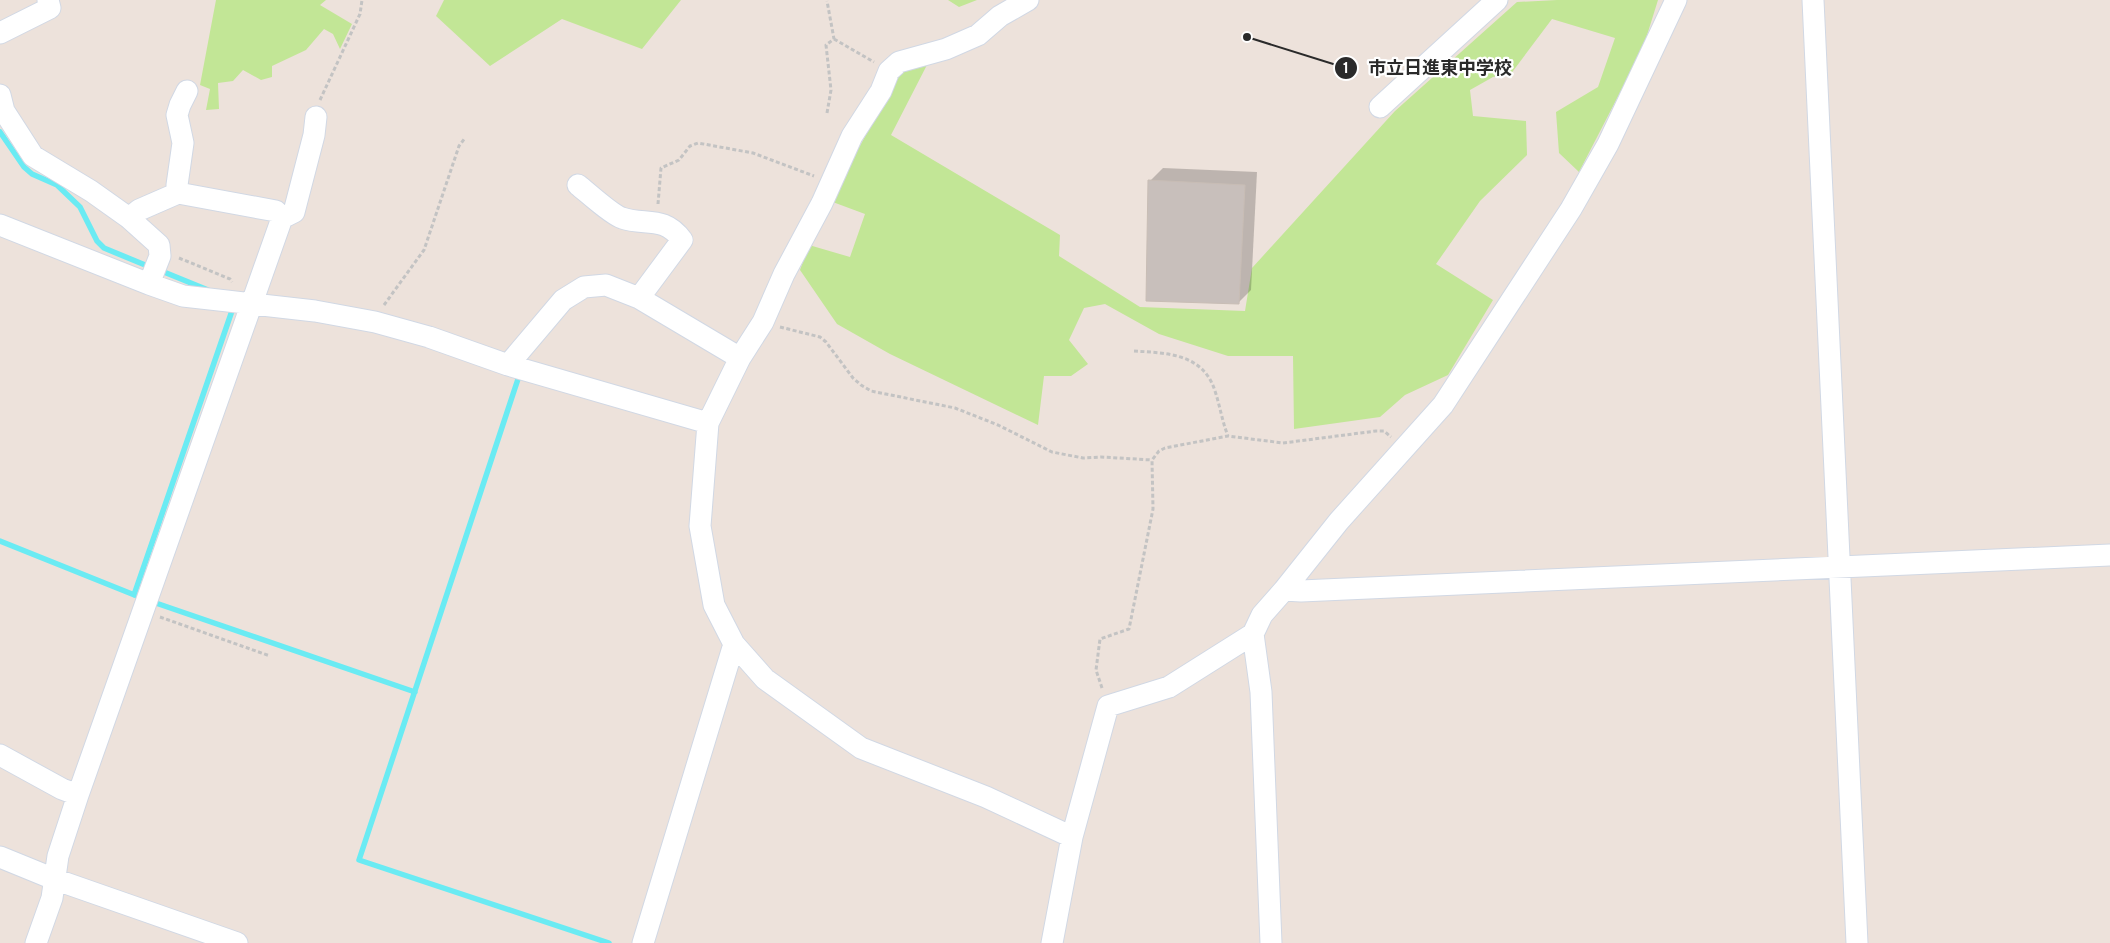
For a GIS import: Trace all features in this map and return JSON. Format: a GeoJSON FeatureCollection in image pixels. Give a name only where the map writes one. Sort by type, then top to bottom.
{"type":"FeatureCollection","features":[{"type":"Feature","properties":{"kind":"street"},"geometry":{"type":"LineString","coordinates":[[0,33],[50,8],[48,0]]}},
{"type":"Feature","properties":{"kind":"street"},"geometry":{"type":"LineString","coordinates":[[1028,0],[1000,16],[978,35],[946,49],[899,62],[889,71],[881,91],[852,136],[831,183],[784,274],[763,322],[740,358],[708,423],[700,526],[714,605],[734,644],[765,679],[861,748],[986,797],[1072,837]]}},
{"type":"Feature","properties":{"kind":"street"},"geometry":{"type":"LineString","coordinates":[[1380,107],[1497,0]]}},
{"type":"Feature","properties":{"kind":"street"},"geometry":{"type":"LineString","coordinates":[[1052,943],[1072,837],[1108,706],[1169,687],[1253,634],[1262,615],[1338,521],[1443,405],[1571,209],[1608,144],[1676,0]]}},
{"type":"Feature","properties":{"kind":"street"},"geometry":{"type":"LineString","coordinates":[[1814,0],[1857,943]]}},
{"type":"Feature","properties":{"kind":"street"},"geometry":{"type":"LineString","coordinates":[[178,193],[177,185],[183,143],[177,115],[187,91]]}},
{"type":"Feature","properties":{"kind":"street"},"geometry":{"type":"LineString","coordinates":[[0,95],[4,111],[33,156],[91,191],[129,218],[159,245],[160,256],[149,284]]}},
{"type":"Feature","properties":{"kind":"street"},"geometry":{"type":"LineString","coordinates":[[36,943],[52,898],[58,856],[78,795],[282,218],[294,212],[314,135],[316,117]]}},
{"type":"Feature","properties":{"kind":"street"},"geometry":{"type":"LineString","coordinates":[[578,185],[621,218],[654,222],[675,230],[682,240],[639,298]]}},
{"type":"Feature","properties":{"kind":"street"},"geometry":{"type":"LineString","coordinates":[[129,218],[139,210],[178,193],[276,211],[282,218]]}},
{"type":"Feature","properties":{"kind":"street"},"geometry":{"type":"LineString","coordinates":[[0,225],[183,296],[315,311],[378,324],[429,337],[508,365],[708,423]]}},
{"type":"Feature","properties":{"kind":"street"},"geometry":{"type":"LineString","coordinates":[[508,365],[563,300],[584,287],[606,285],[639,298],[740,358]]}},
{"type":"Feature","properties":{"kind":"street"},"geometry":{"type":"LineString","coordinates":[[1284,590],[1311,591],[2110,555]]}},
{"type":"Feature","properties":{"kind":"street"},"geometry":{"type":"LineString","coordinates":[[1253,634],[1261,692],[1272,943]]}},
{"type":"Feature","properties":{"kind":"street"},"geometry":{"type":"LineString","coordinates":[[642,943],[734,644]]}},
{"type":"Feature","properties":{"kind":"street"},"geometry":{"type":"LineString","coordinates":[[0,755],[78,795]]}},
{"type":"Feature","properties":{"kind":"street"},"geometry":{"type":"LineString","coordinates":[[0,858],[54,879],[237,943]]}},
{"type":"Feature","properties":{"kind":"path"},"geometry":{"type":"LineString","coordinates":[[316,117],[318,104],[360,14],[362,0]]}},
{"type":"Feature","properties":{"kind":"path"},"geometry":{"type":"LineString","coordinates":[[827,1],[834,39],[889,71]]}},
{"type":"Feature","properties":{"kind":"path"},"geometry":{"type":"LineString","coordinates":[[827,113],[831,90],[826,45],[834,39]]}},
{"type":"Feature","properties":{"kind":"path"},"geometry":{"type":"LineString","coordinates":[[378,324],[384,303],[424,250],[459,146],[465,138]]}},
{"type":"Feature","properties":{"kind":"path"},"geometry":{"type":"LineString","coordinates":[[654,222],[660,192],[661,168],[679,160],[690,146],[698,143],[752,153],[831,183]]}},
{"type":"Feature","properties":{"kind":"path"},"geometry":{"type":"LineString","coordinates":[[160,251],[198,264],[230,279],[236,289]]}},
{"type":"Feature","properties":{"kind":"path"},"geometry":{"type":"LineString","coordinates":[[763,322],[820,337],[826,342],[853,378],[871,391],[955,408],[998,425],[1052,452],[1083,458],[1101,456],[1152,460]]}},
{"type":"Feature","properties":{"kind":"path"},"geometry":{"type":"LineString","coordinates":[[1134,351],[1165,353],[1194,361],[1201,367],[1214,388],[1222,422],[1228,436]]}},
{"type":"Feature","properties":{"kind":"path"},"geometry":{"type":"LineString","coordinates":[[1108,706],[1096,670],[1100,638],[1129,629],[1153,509],[1152,460],[1160,451],[1165,448],[1228,436],[1283,442],[1359,432],[1384,431],[1404,450]]}},
{"type":"Feature","properties":{"kind":"path"},"geometry":{"type":"LineString","coordinates":[[143,612],[270,656]]}},
{"type":"Feature","properties":{"kind":"green space"},"geometry":{"type":"Polygon","coordinates":[[[216,0],[326,0],[320,5],[352,24],[340,49],[333,34],[324,29],[306,50],[272,66],[272,77],[261,80],[243,70],[233,81],[218,83],[219,109],[206,110],[210,89],[200,85],[216,0]]]}},
{"type":"Feature","properties":{"kind":"green space"},"geometry":{"type":"Polygon","coordinates":[[[444,0],[681,0],[642,49],[562,19],[490,66],[436,16],[444,0]]]}},
{"type":"Feature","properties":{"kind":"green space"},"geometry":{"type":"Polygon","coordinates":[[[948,0],[977,0],[959,7],[948,0]]]}},
{"type":"Feature","properties":{"kind":"green space"},"geometry":{"type":"Polygon","coordinates":[[[1658,0],[1643,48],[1579,172],[1559,153],[1556,112],[1598,87],[1615,38],[1552,19],[1510,75],[1493,77],[1470,90],[1473,116],[1526,121],[1527,155],[1480,201],[1436,264],[1493,300],[1448,375],[1405,395],[1380,417],[1294,429],[1293,356],[1228,356],[1159,334],[1105,304],[1084,308],[1069,340],[1088,364],[1071,376],[1044,376],[1038,425],[890,354],[837,324],[800,270],[809,245],[850,257],[865,214],[830,201],[900,72],[929,61],[891,135],[1060,235],[1059,256],[1140,307],[1245,311],[1252,268],[1395,111],[1517,2],[1658,0]]]}},
{"type":"Feature","properties":{"kind":"building"},"geometry":{"type":"Polygon","coordinates":[[[1148,180],[1245,185],[1239,304],[1146,301],[1148,180]]]}},
{"type":"Feature","properties":{"kind":"waterway"},"geometry":{"type":"LineString","coordinates":[[0,132],[24,167],[32,174],[57,185],[80,207],[97,241],[104,248],[150,267]]}},
{"type":"Feature","properties":{"kind":"waterway"},"geometry":{"type":"LineString","coordinates":[[159,270],[208,290]]}},
{"type":"Feature","properties":{"kind":"waterway"},"geometry":{"type":"LineString","coordinates":[[134,595],[234,305]]}},
{"type":"Feature","properties":{"kind":"waterway"},"geometry":{"type":"LineString","coordinates":[[520,373],[359,860],[609,943]]}},
{"type":"Feature","properties":{"kind":"waterway"},"geometry":{"type":"LineString","coordinates":[[0,541],[137,596]]}},
{"type":"Feature","properties":{"kind":"waterway"},"geometry":{"type":"LineString","coordinates":[[150,601],[415,692]]}},
{"type":"Feature","properties":{"kind":"place","name":"市立日進東中学校"},"geometry":{"type":"Point","coordinates":[1247,37]}}]}
